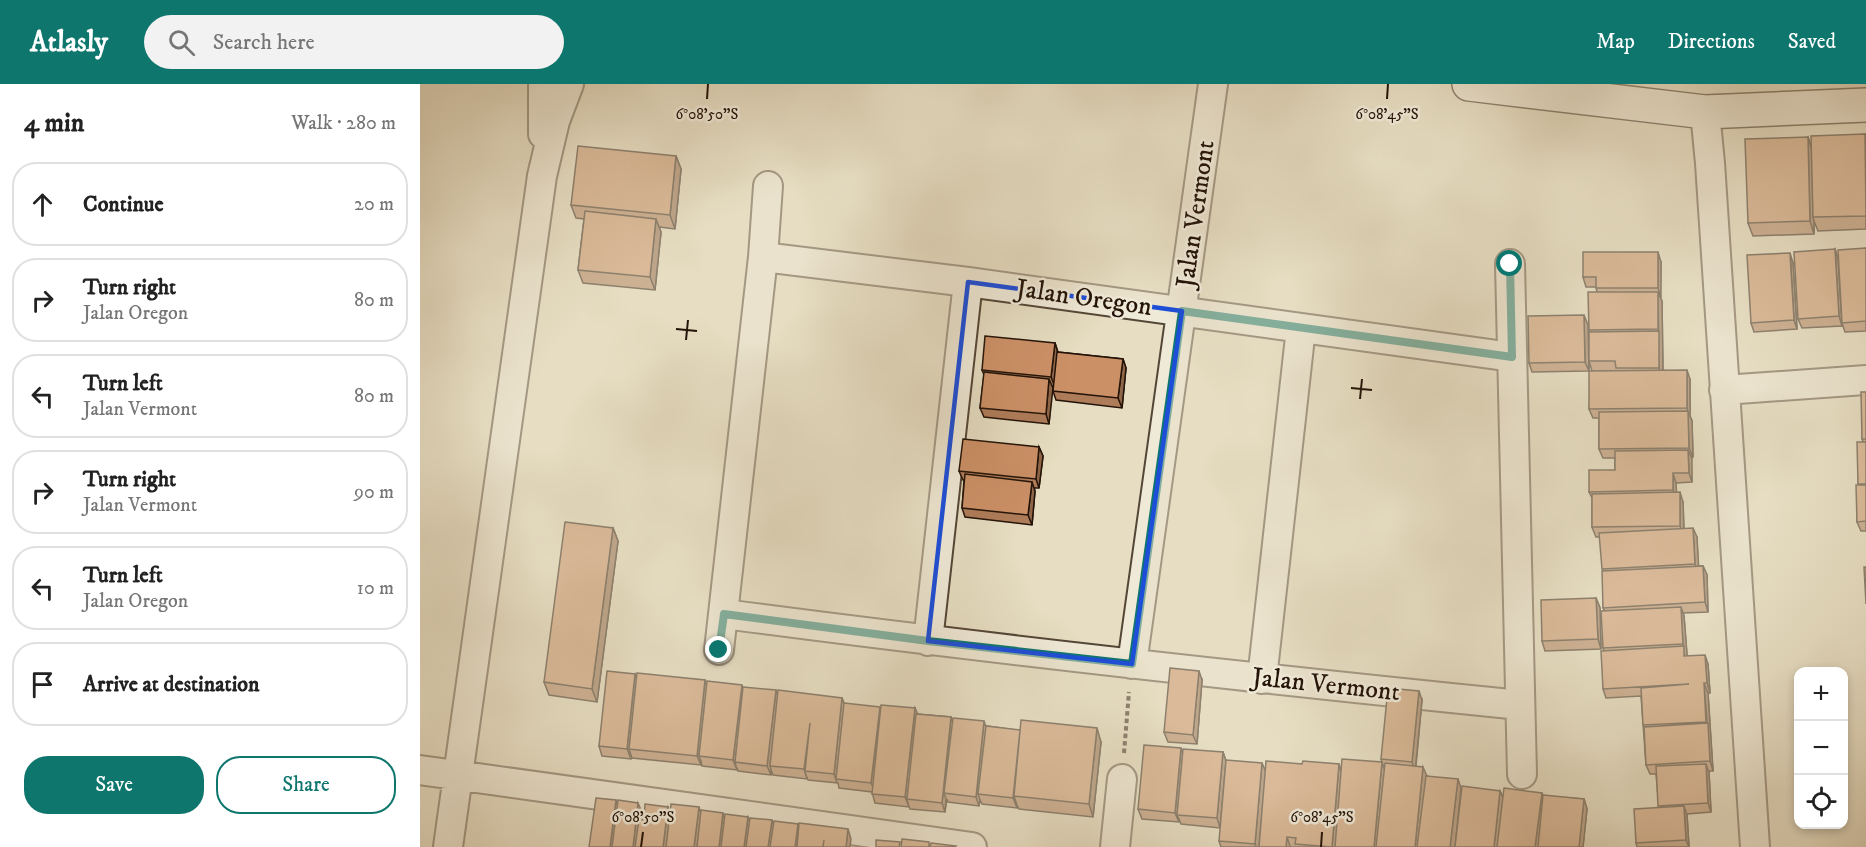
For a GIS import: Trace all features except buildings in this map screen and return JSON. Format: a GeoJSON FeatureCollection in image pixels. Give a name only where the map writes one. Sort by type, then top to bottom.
{"type":"FeatureCollection","features":[{"type":"Feature","properties":{"kind":"street"},"geometry":{"type":"LineString","coordinates":[[542,176],[543,84]]}},
{"type":"Feature","properties":{"kind":"street"},"geometry":{"type":"LineString","coordinates":[[448,847],[542,176],[555,121],[569,84]]}},
{"type":"Feature","properties":{"kind":"street","name":"Jalan Vermont"},"geometry":{"type":"LineString","coordinates":[[1132,664],[1213,84]]}},
{"type":"Feature","properties":{"kind":"street"},"geometry":{"type":"LineString","coordinates":[[1469,84],[1705,112],[1866,105]]}},
{"type":"Feature","properties":{"kind":"street"},"geometry":{"type":"LineString","coordinates":[[1705,112],[1755,847]]}},
{"type":"Feature","properties":{"kind":"street"},"geometry":{"type":"LineString","coordinates":[[719,650],[763,257],[768,186]]}},
{"type":"Feature","properties":{"kind":"street","name":"Jalan Oregon"},"geometry":{"type":"LineString","coordinates":[[763,257],[968,282],[1512,357]]}},
{"type":"Feature","properties":{"kind":"street"},"geometry":{"type":"LineString","coordinates":[[1510,264],[1522,774]]}},
{"type":"Feature","properties":{"kind":"street"},"geometry":{"type":"LineString","coordinates":[[928,641],[968,282]]}},
{"type":"Feature","properties":{"kind":"street"},"geometry":{"type":"LineString","coordinates":[[1262,679],[1301,328]]}},
{"type":"Feature","properties":{"kind":"street"},"geometry":{"type":"LineString","coordinates":[[1724,390],[1866,380]]}},
{"type":"Feature","properties":{"kind":"street","name":"Jalan Vermont"},"geometry":{"type":"LineString","coordinates":[[724,614],[928,641],[1262,679],[1520,705]]}},
{"type":"Feature","properties":{"kind":"street"},"geometry":{"type":"LineString","coordinates":[[420,770],[972,847]]}},
{"type":"Feature","properties":{"kind":"street"},"geometry":{"type":"LineString","coordinates":[[1115,847],[1122,779]]}},
{"type":"Feature","properties":{"kind":"path"},"geometry":{"type":"LineString","coordinates":[[1122,779],[1132,664]]}},
{"type":"Feature","properties":{"kind":"highlighted area"},"geometry":{"type":"Polygon","coordinates":[[[968,282],[1182,311],[1132,664],[928,641],[968,282]]]}},
{"type":"Feature","properties":{"kind":"route"},"geometry":{"type":"LineString","coordinates":[[719,650],[724,614],[928,641],[1132,664],[1182,311],[1512,357],[1510,264]]}}]}
